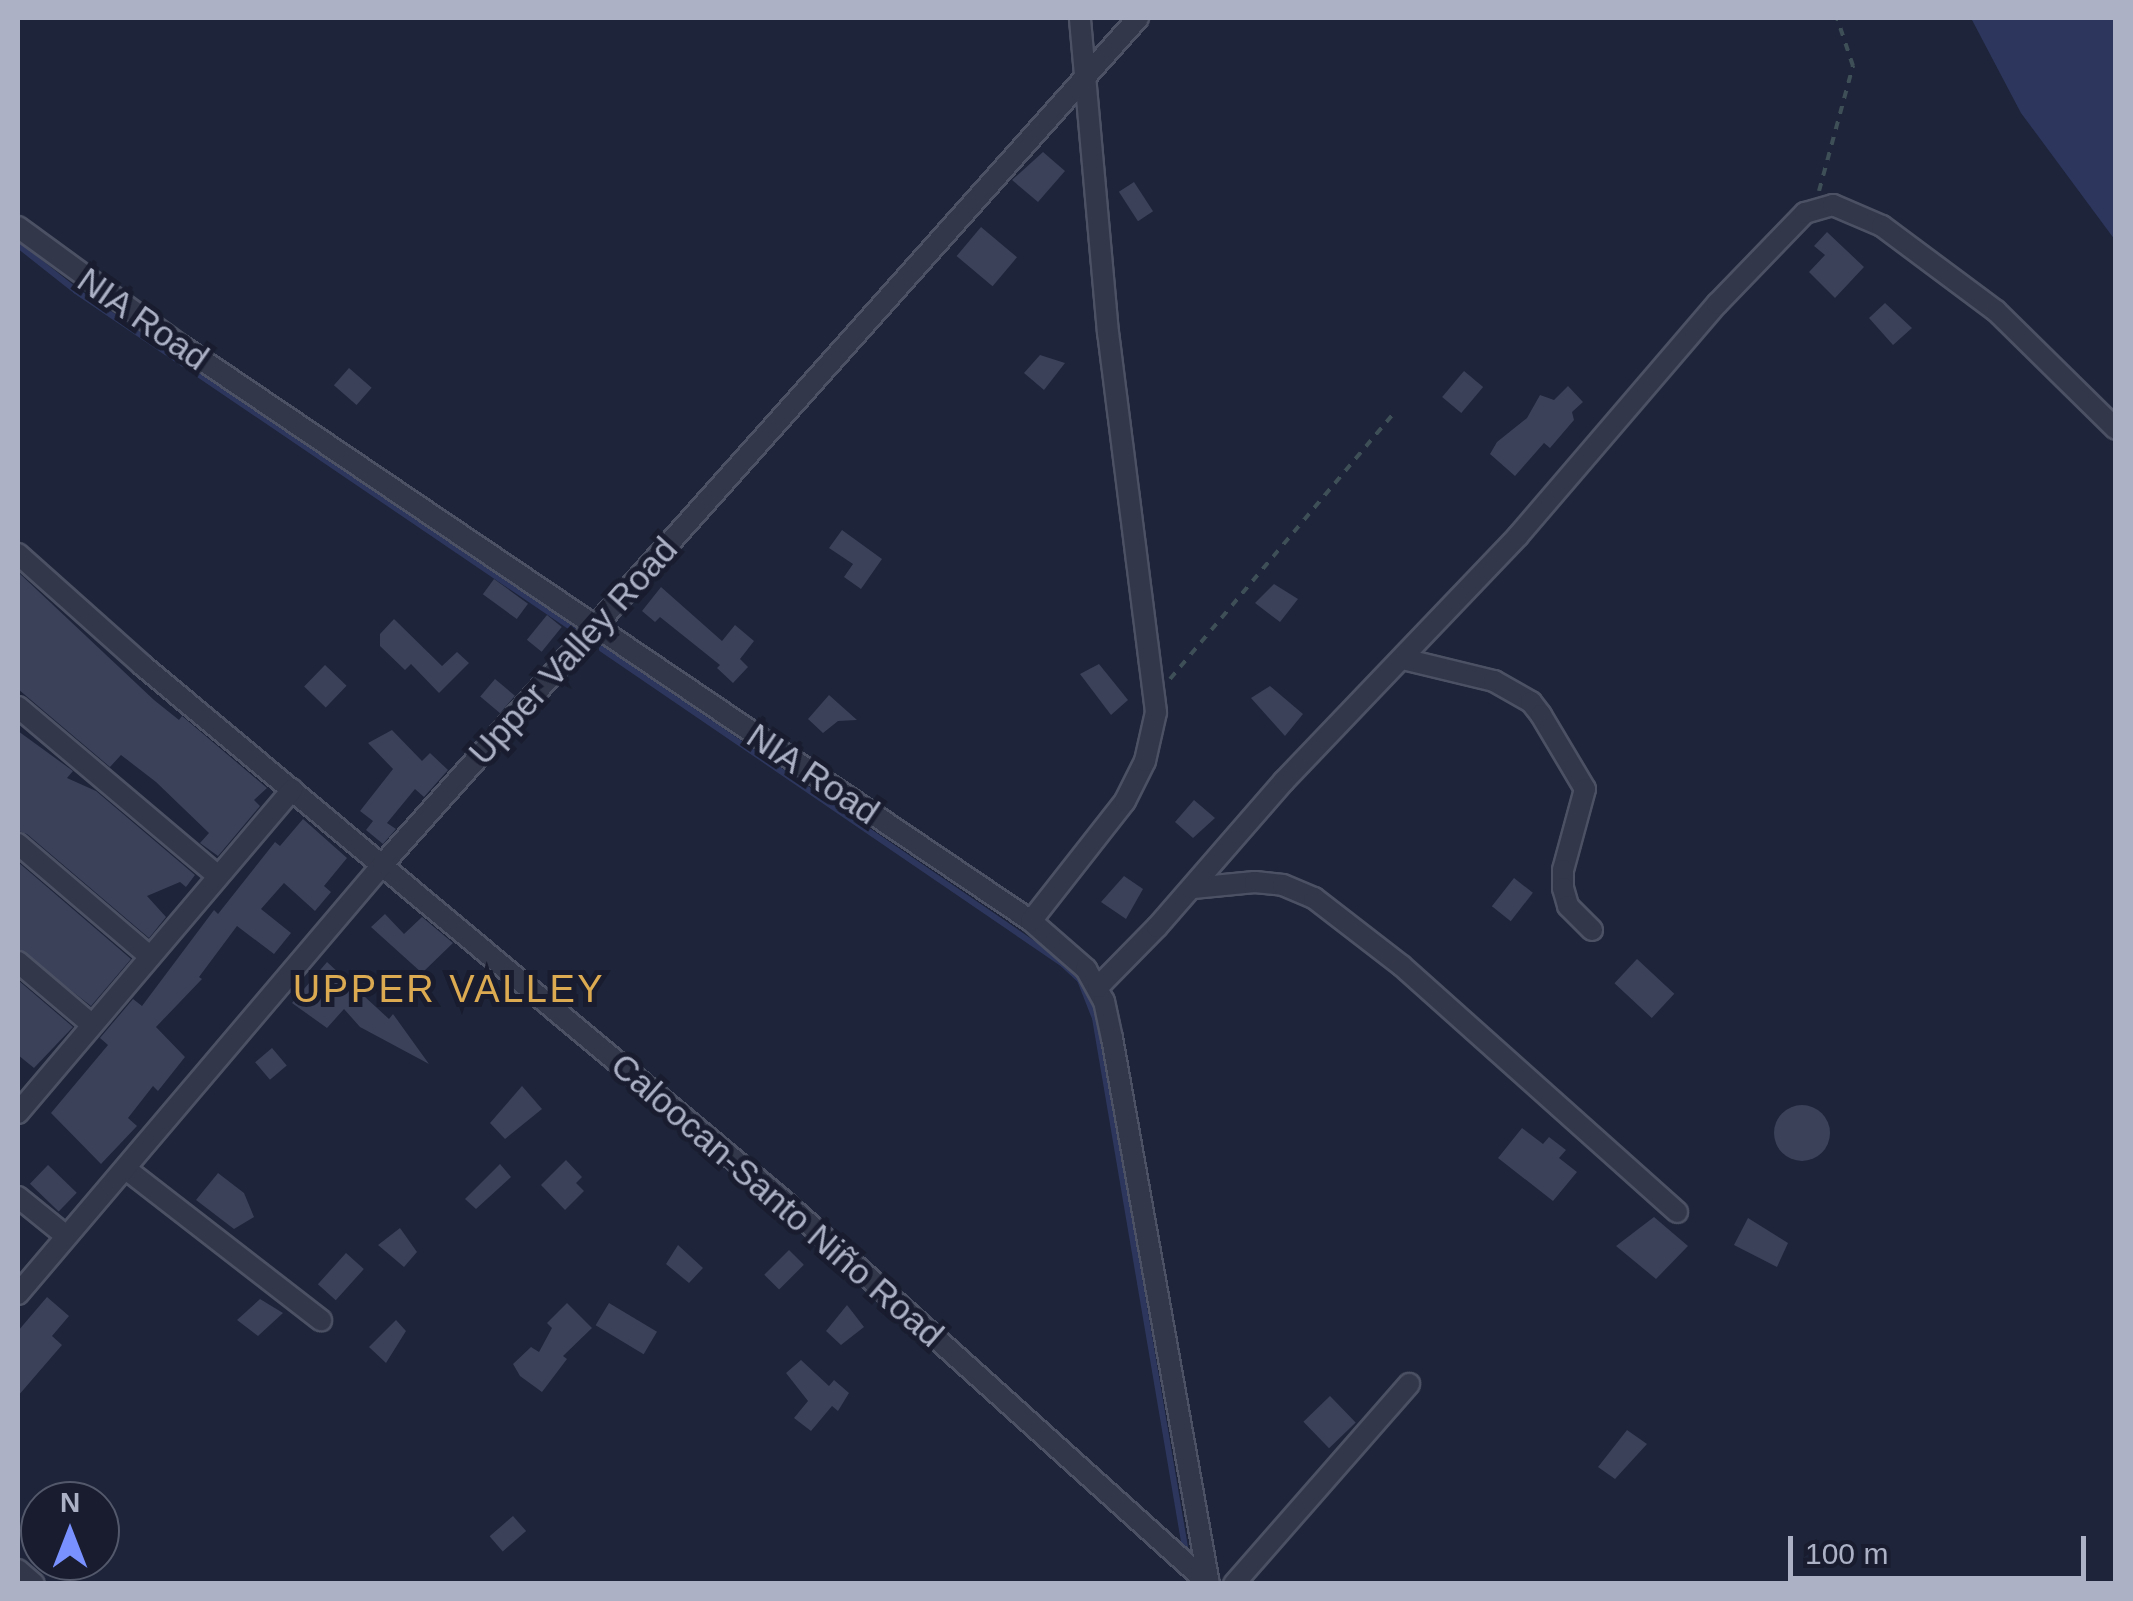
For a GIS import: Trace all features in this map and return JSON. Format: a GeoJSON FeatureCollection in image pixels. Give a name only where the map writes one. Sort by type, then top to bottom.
{"type":"FeatureCollection","features":[{"type":"Feature","properties":{"kind":"street"},"geometry":{"type":"LineString","coordinates":[[1031,922],[1124,801],[1154,735],[1156,693],[1108,334],[1082,79],[1080,18]]}},
{"type":"Feature","properties":{"kind":"street","name":"Upper Valley Road"},"geometry":{"type":"LineString","coordinates":[[18,1294],[383,864],[1138,18]]}},
{"type":"Feature","properties":{"kind":"street"},"geometry":{"type":"LineString","coordinates":[[1098,987],[1193,888],[1284,781],[1518,536],[1716,304],[1812,210],[1833,206],[1856,212],[1914,249],[1996,311],[2116,430]]}},
{"type":"Feature","properties":{"kind":"street","name":"NIA Road"},"geometry":{"type":"LineString","coordinates":[[18,227],[180,345],[1031,922],[1086,969],[1098,987],[1112,1038],[1209,1584]]}},
{"type":"Feature","properties":{"kind":"street","name":"Caloocan-Santo Niño Road"},"geometry":{"type":"LineString","coordinates":[[18,554],[292,790],[801,1216],[1209,1584]]}},
{"type":"Feature","properties":{"kind":"street"},"geometry":{"type":"LineString","coordinates":[[1403,659],[1468,672],[1514,690],[1531,702],[1552,731],[1585,790],[1563,870],[1563,888],[1576,918],[1592,930]]}},
{"type":"Feature","properties":{"kind":"street"},"geometry":{"type":"LineString","coordinates":[[18,707],[218,876]]}},
{"type":"Feature","properties":{"kind":"street"},"geometry":{"type":"LineString","coordinates":[[18,1113],[25,1089],[91,1024],[292,790]]}},
{"type":"Feature","properties":{"kind":"street"},"geometry":{"type":"LineString","coordinates":[[18,844],[150,956]]}},
{"type":"Feature","properties":{"kind":"street"},"geometry":{"type":"LineString","coordinates":[[1193,888],[1255,882],[1283,885],[1314,898],[1389,955],[1677,1212]]}},
{"type":"Feature","properties":{"kind":"street"},"geometry":{"type":"LineString","coordinates":[[18,962],[91,1024]]}},
{"type":"Feature","properties":{"kind":"street"},"geometry":{"type":"LineString","coordinates":[[126,1169],[321,1320]]}},
{"type":"Feature","properties":{"kind":"street"},"geometry":{"type":"LineString","coordinates":[[18,1197],[66,1236]]}},
{"type":"Feature","properties":{"kind":"street"},"geometry":{"type":"LineString","coordinates":[[1234,1584],[1408,1384]]}},
{"type":"Feature","properties":{"kind":"street"},"geometry":{"type":"LineString","coordinates":[[18,1570],[34,1584]]}},
{"type":"Feature","properties":{"kind":"path"},"geometry":{"type":"LineString","coordinates":[[1812,210],[1841,124],[1853,66],[1838,18]]}},
{"type":"Feature","properties":{"kind":"path"},"geometry":{"type":"LineString","coordinates":[[1156,693],[1396,411]]}},
{"type":"Feature","properties":{"kind":"water"},"geometry":{"type":"Polygon","coordinates":[[[1971,18],[2115,18],[2115,240],[2021,113],[1971,18]]]}},
{"type":"Feature","properties":{"kind":"building"},"geometry":{"type":"Polygon","coordinates":[[[1043,152],[1065,171],[1038,202],[1012,180],[1043,152]]]}},
{"type":"Feature","properties":{"kind":"building"},"geometry":{"type":"Polygon","coordinates":[[[1134,182],[1153,211],[1138,221],[1119,192],[1134,182]]]}},
{"type":"Feature","properties":{"kind":"building"},"geometry":{"type":"Polygon","coordinates":[[[981,227],[1017,257],[993,286],[957,256],[981,227]]]}},
{"type":"Feature","properties":{"kind":"building"},"geometry":{"type":"Polygon","coordinates":[[[1827,232],[1864,267],[1835,298],[1809,272],[1825,255],[1814,246],[1827,232]]]}},
{"type":"Feature","properties":{"kind":"building"},"geometry":{"type":"Polygon","coordinates":[[[1885,303],[1912,328],[1893,345],[1869,318],[1885,303]]]}},
{"type":"Feature","properties":{"kind":"building"},"geometry":{"type":"Polygon","coordinates":[[[1040,355],[1065,363],[1044,390],[1024,373],[1040,355]]]}},
{"type":"Feature","properties":{"kind":"building"},"geometry":{"type":"Polygon","coordinates":[[[349,368],[372,388],[357,405],[334,385],[349,368]]]}},
{"type":"Feature","properties":{"kind":"building"},"geometry":{"type":"Polygon","coordinates":[[[1464,371],[1483,387],[1461,413],[1442,397],[1464,371]]]}},
{"type":"Feature","properties":{"kind":"building"},"geometry":{"type":"Polygon","coordinates":[[[1568,386],[1583,402],[1572,412],[1574,420],[1550,448],[1544,443],[1515,476],[1490,454],[1497,442],[1527,418],[1540,395],[1554,400],[1568,386]]]}},
{"type":"Feature","properties":{"kind":"building"},"geometry":{"type":"Polygon","coordinates":[[[842,530],[882,559],[861,589],[844,577],[853,564],[829,548],[842,530]]]}},
{"type":"Feature","properties":{"kind":"building"},"geometry":{"type":"Polygon","coordinates":[[[18,572],[154,700],[179,720],[182,716],[267,788],[254,800],[260,806],[218,856],[200,843],[209,833],[156,782],[121,755],[110,767],[18,689],[18,572]]]}},
{"type":"Feature","properties":{"kind":"building"},"geometry":{"type":"Polygon","coordinates":[[[494,579],[528,604],[517,619],[483,594],[494,579]]]}},
{"type":"Feature","properties":{"kind":"building"},"geometry":{"type":"Polygon","coordinates":[[[1274,584],[1298,599],[1280,622],[1255,603],[1274,584]]]}},
{"type":"Feature","properties":{"kind":"building"},"geometry":{"type":"Polygon","coordinates":[[[661,587],[722,641],[735,625],[754,641],[740,659],[748,667],[733,683],[717,668],[720,665],[660,617],[655,622],[642,611],[661,587]]]}},
{"type":"Feature","properties":{"kind":"building"},"geometry":{"type":"Polygon","coordinates":[[[547,615],[562,627],[542,652],[527,640],[547,615]]]}},
{"type":"Feature","properties":{"kind":"building"},"geometry":{"type":"Polygon","coordinates":[[[394,619],[442,666],[457,652],[469,663],[439,693],[411,664],[405,670],[380,646],[380,634],[394,619]]]}},
{"type":"Feature","properties":{"kind":"building"},"geometry":{"type":"Polygon","coordinates":[[[1099,664],[1128,700],[1111,715],[1080,674],[1099,664]]]}},
{"type":"Feature","properties":{"kind":"building"},"geometry":{"type":"Polygon","coordinates":[[[325,665],[347,686],[326,707],[304,687],[325,665]]]}},
{"type":"Feature","properties":{"kind":"building"},"geometry":{"type":"Polygon","coordinates":[[[495,679],[515,696],[500,713],[480,697],[495,679]]]}},
{"type":"Feature","properties":{"kind":"building"},"geometry":{"type":"Polygon","coordinates":[[[1270,686],[1303,714],[1285,736],[1251,698],[1270,686]]]}},
{"type":"Feature","properties":{"kind":"building"},"geometry":{"type":"Polygon","coordinates":[[[829,695],[857,720],[838,721],[823,733],[808,719],[829,695]]]}},
{"type":"Feature","properties":{"kind":"building"},"geometry":{"type":"Polygon","coordinates":[[[392,730],[422,761],[430,753],[448,770],[424,797],[415,789],[387,823],[396,829],[383,844],[366,830],[373,821],[360,811],[393,769],[368,743],[392,730]]]}},
{"type":"Feature","properties":{"kind":"building"},"geometry":{"type":"Polygon","coordinates":[[[18,731],[73,771],[67,778],[96,791],[195,875],[186,887],[180,882],[147,896],[166,917],[149,938],[27,834],[18,831],[18,731]]]}},
{"type":"Feature","properties":{"kind":"building"},"geometry":{"type":"Polygon","coordinates":[[[1194,800],[1215,818],[1193,838],[1175,822],[1194,800]]]}},
{"type":"Feature","properties":{"kind":"building"},"geometry":{"type":"Polygon","coordinates":[[[303,819],[347,858],[324,886],[331,892],[315,911],[284,883],[261,909],[291,933],[274,954],[237,926],[199,977],[202,979],[156,1027],[185,1057],[158,1091],[153,1086],[128,1118],[137,1126],[101,1164],[51,1113],[108,1045],[100,1038],[133,999],[142,1006],[214,910],[218,914],[275,842],[280,846],[303,819]]]}},
{"type":"Feature","properties":{"kind":"building"},"geometry":{"type":"Polygon","coordinates":[[[18,862],[131,959],[91,1006],[18,949],[18,862]]]}},
{"type":"Feature","properties":{"kind":"building"},"geometry":{"type":"Polygon","coordinates":[[[1124,876],[1143,889],[1126,919],[1101,902],[1124,876]]]}},
{"type":"Feature","properties":{"kind":"building"},"geometry":{"type":"Polygon","coordinates":[[[1514,878],[1533,893],[1511,921],[1492,906],[1514,878]]]}},
{"type":"Feature","properties":{"kind":"building"},"geometry":{"type":"Polygon","coordinates":[[[385,914],[404,934],[422,917],[453,943],[422,973],[371,927],[385,914]]]}},
{"type":"Feature","properties":{"kind":"building"},"geometry":{"type":"Polygon","coordinates":[[[1637,959],[1674,994],[1652,1018],[1614,983],[1637,959]]]}},
{"type":"Feature","properties":{"kind":"building"},"geometry":{"type":"Polygon","coordinates":[[[327,962],[389,1019],[393,1014],[429,1064],[360,1027],[344,1009],[327,1028],[292,1003],[327,962]]]}},
{"type":"Feature","properties":{"kind":"building"},"geometry":{"type":"Polygon","coordinates":[[[18,980],[73,1027],[34,1068],[18,1055],[18,980]]]}},
{"type":"Feature","properties":{"kind":"building"},"geometry":{"type":"Polygon","coordinates":[[[272,1048],[287,1066],[270,1080],[255,1062],[272,1048]]]}},
{"type":"Feature","properties":{"kind":"building"},"geometry":{"type":"Polygon","coordinates":[[[522,1086],[542,1109],[505,1139],[490,1123],[522,1086]]]}},
{"type":"Feature","properties":{"kind":"building"},"geometry":{"type":"Polygon","coordinates":[[[1802,1105],[1821,1114],[1830,1133],[1821,1152],[1802,1161],[1783,1152],[1774,1133],[1783,1114],[1802,1105]]]}},
{"type":"Feature","properties":{"kind":"building"},"geometry":{"type":"Polygon","coordinates":[[[1522,1128],[1543,1144],[1549,1137],[1566,1150],[1559,1158],[1577,1172],[1553,1201],[1498,1158],[1522,1128]]]}},
{"type":"Feature","properties":{"kind":"building"},"geometry":{"type":"Polygon","coordinates":[[[566,1160],[582,1177],[576,1183],[584,1191],[565,1210],[541,1185],[566,1160]]]}},
{"type":"Feature","properties":{"kind":"building"},"geometry":{"type":"Polygon","coordinates":[[[500,1164],[511,1177],[476,1209],[465,1199],[500,1164]]]}},
{"type":"Feature","properties":{"kind":"building"},"geometry":{"type":"Polygon","coordinates":[[[48,1165],[77,1193],[59,1211],[30,1184],[48,1165]]]}},
{"type":"Feature","properties":{"kind":"building"},"geometry":{"type":"Polygon","coordinates":[[[218,1173],[244,1193],[254,1217],[234,1229],[196,1200],[218,1173]]]}},
{"type":"Feature","properties":{"kind":"building"},"geometry":{"type":"Polygon","coordinates":[[[1654,1217],[1688,1246],[1656,1279],[1616,1246],[1654,1217]]]}},
{"type":"Feature","properties":{"kind":"building"},"geometry":{"type":"Polygon","coordinates":[[[1748,1218],[1788,1243],[1777,1267],[1734,1245],[1748,1218]]]}},
{"type":"Feature","properties":{"kind":"building"},"geometry":{"type":"Polygon","coordinates":[[[400,1228],[417,1252],[404,1267],[378,1245],[400,1228]]]}},
{"type":"Feature","properties":{"kind":"building"},"geometry":{"type":"Polygon","coordinates":[[[678,1245],[703,1268],[689,1283],[666,1264],[678,1245]]]}},
{"type":"Feature","properties":{"kind":"building"},"geometry":{"type":"Polygon","coordinates":[[[789,1250],[804,1265],[779,1290],[764,1275],[789,1250]]]}},
{"type":"Feature","properties":{"kind":"building"},"geometry":{"type":"Polygon","coordinates":[[[346,1253],[364,1269],[336,1300],[318,1284],[346,1253]]]}},
{"type":"Feature","properties":{"kind":"building"},"geometry":{"type":"Polygon","coordinates":[[[47,1297],[69,1316],[52,1336],[62,1345],[18,1396],[18,1331],[47,1297]]]}},
{"type":"Feature","properties":{"kind":"building"},"geometry":{"type":"Polygon","coordinates":[[[260,1299],[283,1313],[258,1336],[237,1320],[260,1299]]]}},
{"type":"Feature","properties":{"kind":"building"},"geometry":{"type":"Polygon","coordinates":[[[567,1303],[592,1328],[563,1356],[567,1359],[542,1392],[520,1376],[513,1364],[531,1347],[539,1352],[552,1328],[547,1323],[567,1303]]]}},
{"type":"Feature","properties":{"kind":"building"},"geometry":{"type":"Polygon","coordinates":[[[609,1303],[657,1332],[644,1354],[596,1325],[609,1303]]]}},
{"type":"Feature","properties":{"kind":"building"},"geometry":{"type":"Polygon","coordinates":[[[847,1305],[864,1327],[841,1345],[826,1331],[847,1305]]]}},
{"type":"Feature","properties":{"kind":"building"},"geometry":{"type":"Polygon","coordinates":[[[396,1320],[406,1331],[386,1363],[369,1347],[396,1320]]]}},
{"type":"Feature","properties":{"kind":"building"},"geometry":{"type":"Polygon","coordinates":[[[801,1360],[829,1386],[834,1380],[849,1393],[838,1411],[832,1406],[811,1431],[794,1418],[808,1401],[786,1373],[801,1360]]]}},
{"type":"Feature","properties":{"kind":"building"},"geometry":{"type":"Polygon","coordinates":[[[1330,1396],[1356,1423],[1329,1448],[1303,1422],[1330,1396]]]}},
{"type":"Feature","properties":{"kind":"building"},"geometry":{"type":"Polygon","coordinates":[[[1627,1430],[1647,1444],[1615,1479],[1598,1467],[1627,1430]]]}},
{"type":"Feature","properties":{"kind":"building"},"geometry":{"type":"Polygon","coordinates":[[[513,1516],[526,1531],[503,1551],[490,1536],[513,1516]]]}},
{"type":"Feature","properties":{"kind":"waterway"},"geometry":{"type":"LineString","coordinates":[[18,245],[76,291],[578,632]]}},
{"type":"Feature","properties":{"kind":"waterway"},"geometry":{"type":"LineString","coordinates":[[602,649],[1063,964],[1080,980],[1095,1018],[1186,1553]]}},
{"type":"Feature","properties":{"kind":"district","name":"UPPER VALLEY"},"geometry":{"type":"Point","coordinates":[449,990]}}]}
